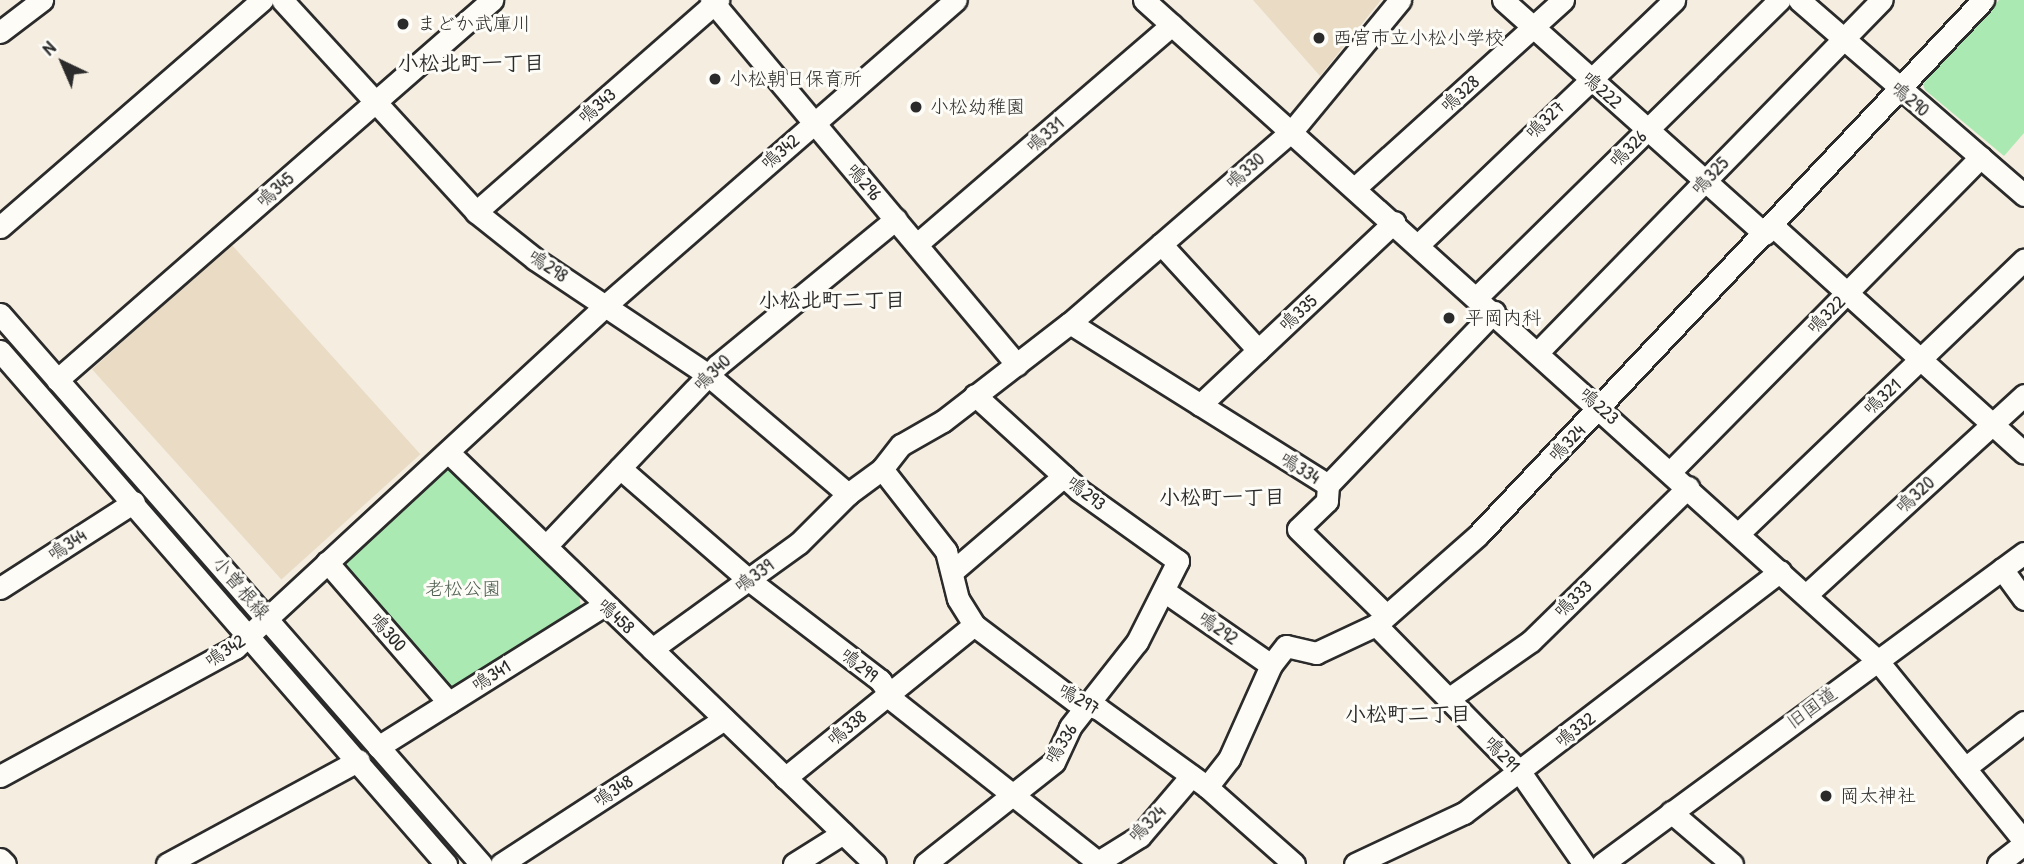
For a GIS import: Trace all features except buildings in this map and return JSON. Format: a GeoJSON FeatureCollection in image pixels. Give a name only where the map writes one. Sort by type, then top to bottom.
{"type":"FeatureCollection","features":[{"type":"Feature","properties":{"kind":"street"},"geometry":{"type":"LineString","coordinates":[[0,32],[42,0]]}},
{"type":"Feature","properties":{"kind":"street"},"geometry":{"type":"LineString","coordinates":[[0,227],[262,0]]}},
{"type":"Feature","properties":{"kind":"street","name":"鳴298"},"geometry":{"type":"LineString","coordinates":[[282,0],[476,212],[535,259],[606,305],[701,376],[848,494]]}},
{"type":"Feature","properties":{"kind":"street","name":"鳴345"},"geometry":{"type":"LineString","coordinates":[[57,380],[492,0]]}},
{"type":"Feature","properties":{"kind":"street","name":"鳴342"},"geometry":{"type":"LineString","coordinates":[[0,776],[235,648],[606,305],[956,0]]}},
{"type":"Feature","properties":{"kind":"street","name":"鳴223"},"geometry":{"type":"LineString","coordinates":[[1144,0],[1601,407],[1877,660],[2024,843]]}},
{"type":"Feature","properties":{"kind":"street","name":"鳴330"},"geometry":{"type":"LineString","coordinates":[[1017,365],[1070,323],[1292,131],[1400,0]]}},
{"type":"Feature","properties":{"kind":"street","name":"鳴222"},"geometry":{"type":"LineString","coordinates":[[1503,0],[1532,29],[1706,181],[1848,293],[2024,453]]}},
{"type":"Feature","properties":{"kind":"street","name":"鳴328"},"geometry":{"type":"LineString","coordinates":[[1356,187],[1563,0]]}},
{"type":"Feature","properties":{"kind":"street","name":"鳴327"},"geometry":{"type":"LineString","coordinates":[[1419,244],[1588,78],[1675,0]]}},
{"type":"Feature","properties":{"kind":"street","name":"鳴326"},"geometry":{"type":"LineString","coordinates":[[1477,298],[1779,0]]}},
{"type":"Feature","properties":{"kind":"street","name":"鳴290"},"geometry":{"type":"LineString","coordinates":[[1799,0],[1899,90],[2024,194]]}},
{"type":"Feature","properties":{"kind":"street","name":"鳴325"},"geometry":{"type":"LineString","coordinates":[[1538,352],[1882,0]]}},
{"type":"Feature","properties":{"kind":"street","name":"鳴324"},"geometry":{"type":"LineString","coordinates":[[1096,863],[1140,836],[1199,781],[1229,759],[1271,665],[1286,646],[1317,653],[1381,620],[1478,535],[1769,230],[1983,0]]}},
{"type":"Feature","properties":{"kind":"street","name":"鳴296"},"geometry":{"type":"LineString","coordinates":[[714,1],[1017,365]]}},
{"type":"Feature","properties":{"kind":"street","name":"鳴343"},"geometry":{"type":"LineString","coordinates":[[476,212],[714,1]]}},
{"type":"Feature","properties":{"kind":"street","name":"鳴331"},"geometry":{"type":"LineString","coordinates":[[917,244],[1172,25]]}},
{"type":"Feature","properties":{"kind":"street","name":"鳴322"},"geometry":{"type":"LineString","coordinates":[[1671,471],[1981,158]]}},
{"type":"Feature","properties":{"kind":"street","name":"鳴340"},"geometry":{"type":"LineString","coordinates":[[546,546],[620,468],[701,376],[897,219]]}},
{"type":"Feature","properties":{"kind":"street","name":"鳴335"},"geometry":{"type":"LineString","coordinates":[[1200,405],[1394,222]]}},
{"type":"Feature","properties":{"kind":"street"},"geometry":{"type":"LineString","coordinates":[[1161,244],[1258,350]]}},
{"type":"Feature","properties":{"kind":"street","name":"鳴321"},"geometry":{"type":"LineString","coordinates":[[1739,533],[2024,260]]}},
{"type":"Feature","properties":{"kind":"street","name":"鳴334"},"geometry":{"type":"LineString","coordinates":[[1070,323],[1328,485],[1494,312]]}},
{"type":"Feature","properties":{"kind":"street","name":"小曽根線"},"geometry":{"type":"LineString","coordinates":[[0,314],[481,864]]}},
{"type":"Feature","properties":{"kind":"street","name":"小曽根線"},"geometry":{"type":"LineString","coordinates":[[0,351],[359,760],[446,864]]}},
{"type":"Feature","properties":{"kind":"street"},"geometry":{"type":"LineString","coordinates":[[848,494],[882,469],[901,445],[943,421],[1017,365]]}},
{"type":"Feature","properties":{"kind":"street","name":"鳴293"},"geometry":{"type":"LineString","coordinates":[[975,395],[1064,477],[1178,561],[1164,590]]}},
{"type":"Feature","properties":{"kind":"street","name":"鳴320"},"geometry":{"type":"LineString","coordinates":[[1806,595],[2024,395]]}},
{"type":"Feature","properties":{"kind":"street","name":"鳴458"},"geometry":{"type":"LineString","coordinates":[[448,452],[843,833]]}},
{"type":"Feature","properties":{"kind":"street","name":"鳴299"},"geometry":{"type":"LineString","coordinates":[[620,468],[749,580],[880,680],[890,693],[1009,794],[1096,863]]}},
{"type":"Feature","properties":{"kind":"street","name":"鳴297"},"geometry":{"type":"LineString","coordinates":[[882,469],[946,551],[958,599],[974,625],[1075,701],[1087,704],[1199,781],[1294,864]]}},
{"type":"Feature","properties":{"kind":"street"},"geometry":{"type":"LineString","coordinates":[[953,571],[1064,477]]}},
{"type":"Feature","properties":{"kind":"street","name":"鳴291"},"geometry":{"type":"LineString","coordinates":[[1328,485],[1327,501],[1298,529],[1448,699],[1520,772],[1584,864]]}},
{"type":"Feature","properties":{"kind":"street","name":"鳴333"},"geometry":{"type":"LineString","coordinates":[[1448,699],[1531,641],[1688,487]]}},
{"type":"Feature","properties":{"kind":"street","name":"鳴339"},"geometry":{"type":"LineString","coordinates":[[652,649],[799,543],[848,494]]}},
{"type":"Feature","properties":{"kind":"street","name":"鳴344"},"geometry":{"type":"LineString","coordinates":[[0,588],[134,502]]}},
{"type":"Feature","properties":{"kind":"street","name":"旧国道"},"geometry":{"type":"LineString","coordinates":[[1602,864],[2024,553]]}},
{"type":"Feature","properties":{"kind":"street","name":"鳴300"},"geometry":{"type":"LineString","coordinates":[[327,562],[449,703]]}},
{"type":"Feature","properties":{"kind":"street"},"geometry":{"type":"LineString","coordinates":[[2002,569],[2024,598]]}},
{"type":"Feature","properties":{"kind":"street","name":"鳴332"},"geometry":{"type":"LineString","coordinates":[[1355,864],[1464,813],[1780,570]]}},
{"type":"Feature","properties":{"kind":"street","name":"鳴292"},"geometry":{"type":"LineString","coordinates":[[1164,590],[1271,665]]}},
{"type":"Feature","properties":{"kind":"street","name":"鳴336"},"geometry":{"type":"LineString","coordinates":[[925,864],[1009,794],[1021,791],[1054,762],[1070,727],[1137,642],[1164,590]]}},
{"type":"Feature","properties":{"kind":"street","name":"鳴341"},"geometry":{"type":"LineString","coordinates":[[378,747],[604,605]]}},
{"type":"Feature","properties":{"kind":"street","name":"鳴338"},"geometry":{"type":"LineString","coordinates":[[785,778],[974,625]]}},
{"type":"Feature","properties":{"kind":"street","name":"鳴348"},"geometry":{"type":"LineString","coordinates":[[501,864],[724,719]]}},
{"type":"Feature","properties":{"kind":"street"},"geometry":{"type":"LineString","coordinates":[[1965,768],[2024,722]]}},
{"type":"Feature","properties":{"kind":"street"},"geometry":{"type":"LineString","coordinates":[[167,864],[359,760]]}},
{"type":"Feature","properties":{"kind":"street"},"geometry":{"type":"LineString","coordinates":[[1671,812],[1732,864]]}},
{"type":"Feature","properties":{"kind":"street"},"geometry":{"type":"LineString","coordinates":[[794,864],[843,833],[875,864]]}},
{"type":"Feature","properties":{"kind":"street"},"geometry":{"type":"LineString","coordinates":[[1998,864],[2024,843]]}},
{"type":"Feature","properties":{"kind":"street"},"geometry":{"type":"LineString","coordinates":[[0,859],[5,864]]}},
{"type":"Feature","properties":{"kind":"shaded area","name":"西宮市立小松小学校"},"geometry":{"type":"Polygon","coordinates":[[[1253,0],[1381,0],[1320,76],[1253,0]]]}},
{"type":"Feature","properties":{"kind":"shaded area"},"geometry":{"type":"Polygon","coordinates":[[[231,244],[420,454],[281,579],[92,369],[231,244]]]}},
{"type":"Feature","properties":{"kind":"green space"},"geometry":{"type":"Polygon","coordinates":[[[1999,0],[2024,0],[2024,133],[2004,156],[1925,90],[1923,84],[1999,0]]]}},
{"type":"Feature","properties":{"kind":"green space","name":"老松公園"},"geometry":{"type":"Polygon","coordinates":[[[445,469],[453,470],[579,595],[581,607],[449,691],[341,568],[445,469]]]}},
{"type":"Feature","properties":{"kind":"place","name":"まどか武庫川"},"geometry":{"type":"Point","coordinates":[403,24]}},
{"type":"Feature","properties":{"kind":"place","name":"西宮市立小松小学校"},"geometry":{"type":"Point","coordinates":[1319,38]}},
{"type":"Feature","properties":{"kind":"place","name":"小松朝日保育所"},"geometry":{"type":"Point","coordinates":[715,79]}},
{"type":"Feature","properties":{"kind":"place","name":"小松幼稚園"},"geometry":{"type":"Point","coordinates":[916,107]}},
{"type":"Feature","properties":{"kind":"place","name":"平岡内科"},"geometry":{"type":"Point","coordinates":[1449,318]}},
{"type":"Feature","properties":{"kind":"place","name":"岡太神社"},"geometry":{"type":"Point","coordinates":[1826,796]}},
{"type":"Feature","properties":{"kind":"district","name":"小松北町一丁目"},"geometry":{"type":"Point","coordinates":[471,63]}},
{"type":"Feature","properties":{"kind":"district","name":"小松北町二丁目"},"geometry":{"type":"Point","coordinates":[832,300]}},
{"type":"Feature","properties":{"kind":"district","name":"小松町一丁目"},"geometry":{"type":"Point","coordinates":[1222,497]}},
{"type":"Feature","properties":{"kind":"district","name":"小松町二丁目"},"geometry":{"type":"Point","coordinates":[1408,714]}}]}
